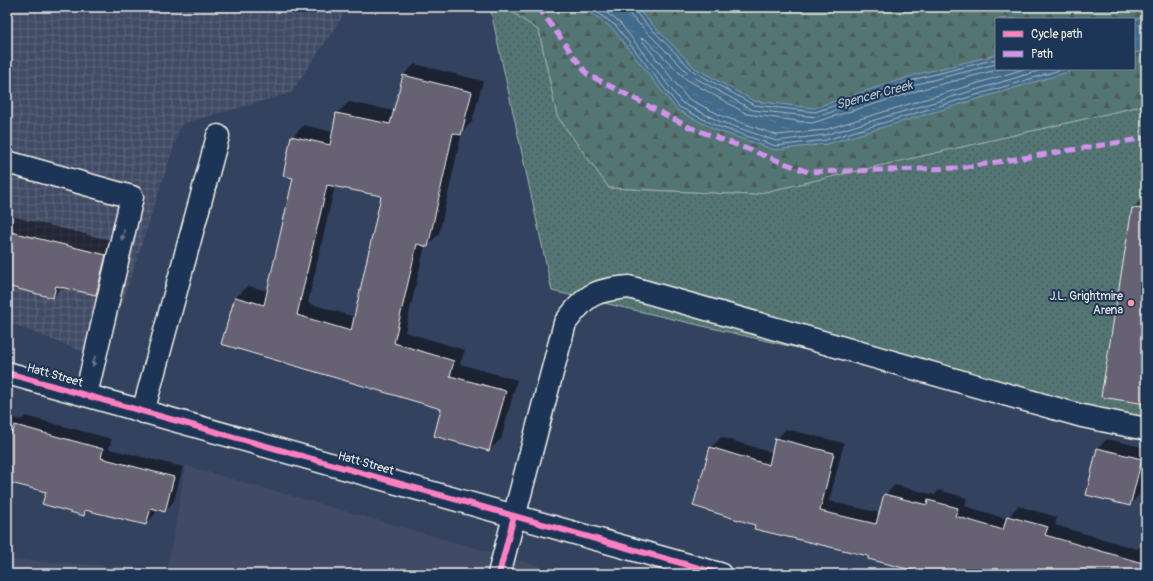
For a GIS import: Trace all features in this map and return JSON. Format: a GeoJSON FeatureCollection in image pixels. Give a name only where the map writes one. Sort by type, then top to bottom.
{"type":"FeatureCollection","features":[{"type":"Feature","properties":{"kind":"street"},"geometry":{"type":"LineString","coordinates":[[143,412],[218,136]]}},
{"type":"Feature","properties":{"kind":"street"},"geometry":{"type":"LineString","coordinates":[[7,162],[132,197],[86,395]]}},
{"type":"Feature","properties":{"kind":"street"},"geometry":{"type":"LineString","coordinates":[[499,574],[565,323],[581,302],[604,289],[629,287],[1082,416],[1146,429]]}},
{"type":"Feature","properties":{"kind":"street","name":"Hatt Street"},"geometry":{"type":"LineString","coordinates":[[7,373],[720,574]]}},
{"type":"Feature","properties":{"kind":"shaded area"},"geometry":{"type":"Polygon","coordinates":[[[7,7],[349,7],[291,93],[181,124],[104,360],[7,322],[7,7]]]}},
{"type":"Feature","properties":{"kind":"shaded area"},"geometry":{"type":"Polygon","coordinates":[[[186,466],[539,566],[537,574],[7,574],[7,559],[167,570],[186,466]]]}},
{"type":"Feature","properties":{"kind":"green space"},"geometry":{"type":"Polygon","coordinates":[[[490,7],[505,7],[539,31],[557,116],[609,188],[752,195],[1146,105],[1146,429],[552,291],[490,7]]]}},
{"type":"Feature","properties":{"kind":"green space"},"geometry":{"type":"Polygon","coordinates":[[[505,7],[1146,7],[1146,105],[752,195],[609,188],[557,116],[539,31],[505,7]]]}},
{"type":"Feature","properties":{"kind":"water","name":"Spencer Creek"},"geometry":{"type":"Polygon","coordinates":[[[584,7],[635,7],[695,68],[754,101],[814,108],[918,74],[995,55],[995,70],[1075,70],[827,144],[775,150],[716,130],[677,110],[613,29],[584,7]]]}},
{"type":"Feature","properties":{"kind":"water"},"geometry":{"type":"Polygon","coordinates":[[[1146,16],[1146,50],[1135,53],[1135,20],[1146,16]]]}},
{"type":"Feature","properties":{"kind":"building"},"geometry":{"type":"Polygon","coordinates":[[[403,75],[472,92],[461,135],[453,133],[428,247],[417,244],[394,343],[454,361],[450,376],[506,391],[489,451],[434,436],[441,409],[221,344],[235,297],[264,305],[293,178],[283,176],[291,136],[330,145],[336,113],[390,124],[403,75]],[[327,185],[297,315],[351,331],[381,196],[327,185]]]}},
{"type":"Feature","properties":{"kind":"building","name":"J.L. Grightmire Arena"},"geometry":{"type":"Polygon","coordinates":[[[1132,208],[1146,209],[1146,404],[1101,397],[1132,208]]]}},
{"type":"Feature","properties":{"kind":"building"},"geometry":{"type":"Polygon","coordinates":[[[7,231],[106,255],[96,295],[56,286],[53,298],[7,286],[7,231]]]}},
{"type":"Feature","properties":{"kind":"building"},"geometry":{"type":"Polygon","coordinates":[[[15,425],[103,449],[101,458],[174,477],[165,512],[151,508],[146,525],[85,510],[84,516],[42,504],[46,492],[7,482],[7,430],[13,432],[15,425]]]}},
{"type":"Feature","properties":{"kind":"building"},"geometry":{"type":"Polygon","coordinates":[[[775,438],[834,453],[820,511],[876,524],[884,494],[927,505],[928,500],[958,508],[955,516],[1003,530],[1007,516],[1048,527],[1045,535],[1146,564],[1146,574],[927,574],[868,559],[868,556],[754,529],[755,525],[693,506],[710,447],[769,465],[775,438]]]}},
{"type":"Feature","properties":{"kind":"building"},"geometry":{"type":"Polygon","coordinates":[[[1097,448],[1142,459],[1130,506],[1086,495],[1097,448]]]}},
{"type":"Feature","properties":{"kind":"marked path"},"geometry":{"type":"LineString","coordinates":[[538,7],[587,74],[689,127],[808,172],[960,168],[1146,138]]}},
{"type":"Feature","properties":{"kind":"cycle path"},"geometry":{"type":"LineString","coordinates":[[7,373],[720,574]]}},
{"type":"Feature","properties":{"kind":"cycle path"},"geometry":{"type":"LineString","coordinates":[[499,574],[514,516]]}},
{"type":"Feature","properties":{"kind":"place","name":"J.L. Grightmire Arena"},"geometry":{"type":"Point","coordinates":[1131,303]}}]}
